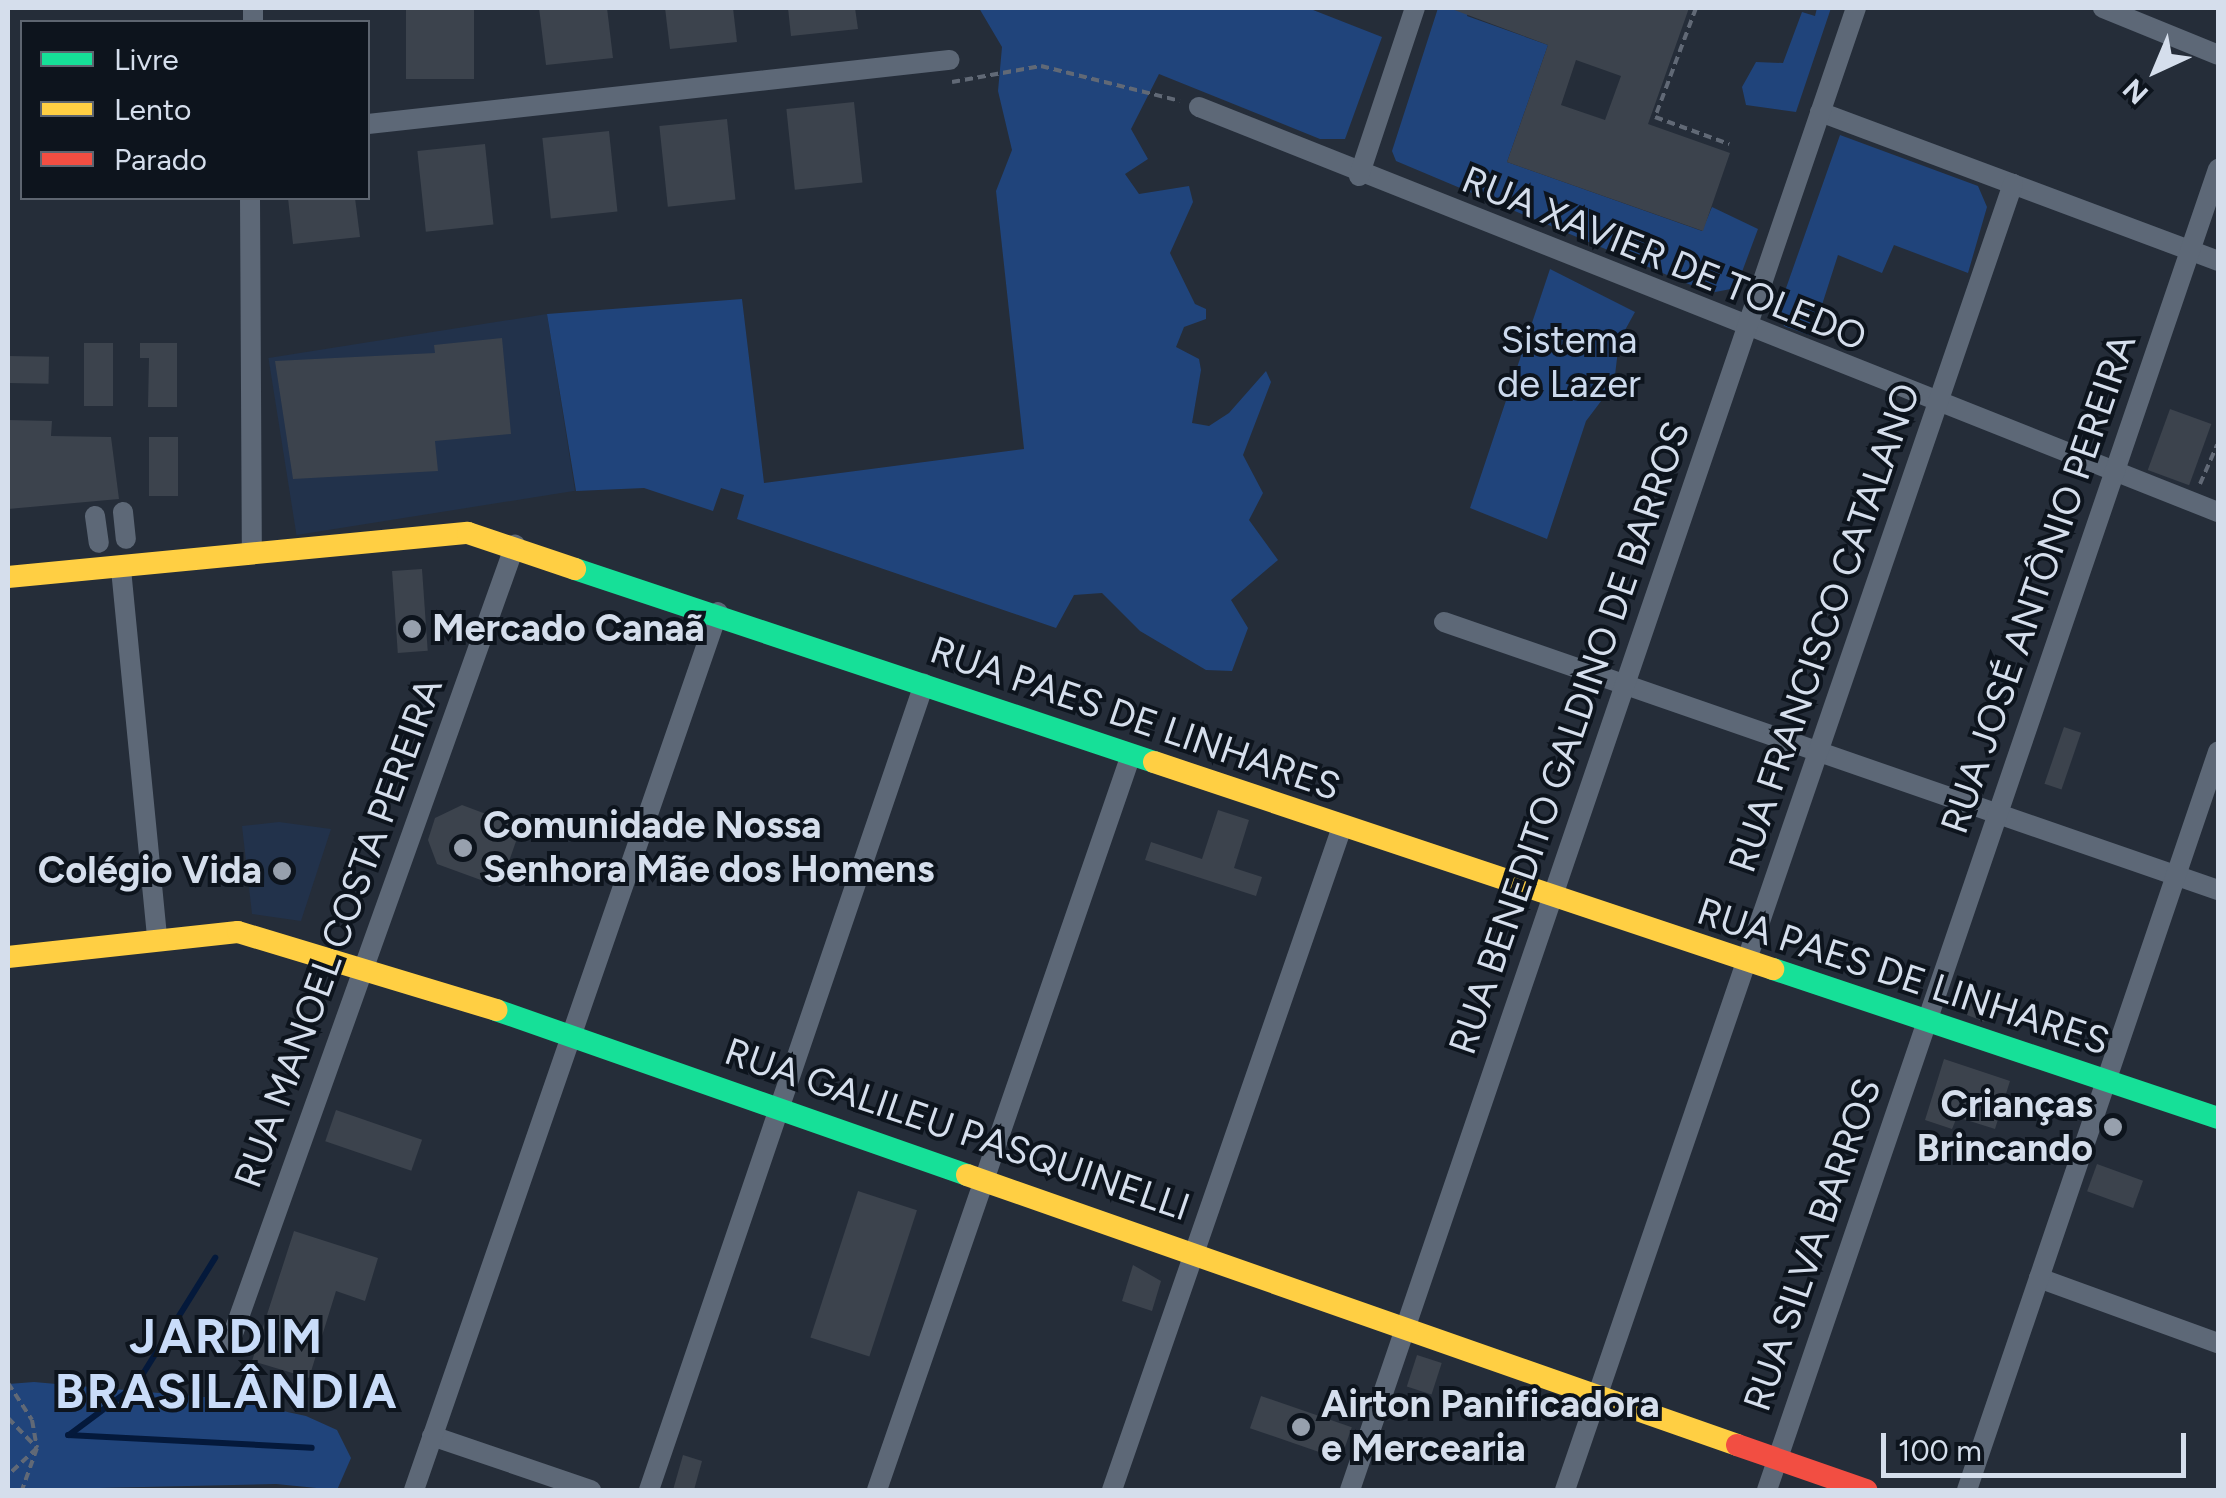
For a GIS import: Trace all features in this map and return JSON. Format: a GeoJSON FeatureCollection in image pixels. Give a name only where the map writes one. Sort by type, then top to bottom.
{"type":"FeatureCollection","features":[{"type":"Feature","properties":{"kind":"street"},"geometry":{"type":"LineString","coordinates":[[1359,176],[1415,8]]}},
{"type":"Feature","properties":{"kind":"street","name":"RUA BENEDITO GALDINO DE BARROS"},"geometry":{"type":"LineString","coordinates":[[1350,1490],[1856,8]]}},
{"type":"Feature","properties":{"kind":"street"},"geometry":{"type":"LineString","coordinates":[[2103,8],[2218,54]]}},
{"type":"Feature","properties":{"kind":"street"},"geometry":{"type":"LineString","coordinates":[[370,124],[947,71]]}},
{"type":"Feature","properties":{"kind":"street","name":"RUA XAVIER DE TOLEDO"},"geometry":{"type":"LineString","coordinates":[[1199,107],[1359,176],[2218,512]]}},
{"type":"Feature","properties":{"kind":"street"},"geometry":{"type":"LineString","coordinates":[[1820,112],[2218,261]]}},
{"type":"Feature","properties":{"kind":"street","name":"RUA JOSÉ ANTÔNIO PEREIRA"},"geometry":{"type":"LineString","coordinates":[[1926,1022],[2218,169]]}},
{"type":"Feature","properties":{"kind":"street","name":"RUA FRANCISCO CATALANO"},"geometry":{"type":"LineString","coordinates":[[1565,1490],[2012,184]]}},
{"type":"Feature","properties":{"kind":"street"},"geometry":{"type":"LineString","coordinates":[[250,200],[240,252],[252,553]]}},
{"type":"Feature","properties":{"kind":"street"},"geometry":{"type":"LineString","coordinates":[[123,512],[126,540]]}},
{"type":"Feature","properties":{"kind":"street"},"geometry":{"type":"LineString","coordinates":[[96,516],[99,543]]}},
{"type":"Feature","properties":{"kind":"street","name":"RUA PAES DE LINHARES"},"geometry":{"type":"LineString","coordinates":[[8,577],[121,569],[468,532],[718,612],[1552,898],[2218,1118]]}},
{"type":"Feature","properties":{"kind":"street","name":"RUA MANOEL COSTA PEREIRA"},"geometry":{"type":"LineString","coordinates":[[229,1345],[515,545]]}},
{"type":"Feature","properties":{"kind":"street"},"geometry":{"type":"LineString","coordinates":[[121,569],[157,939]]}},
{"type":"Feature","properties":{"kind":"street"},"geometry":{"type":"LineString","coordinates":[[414,1490],[718,612]]}},
{"type":"Feature","properties":{"kind":"street"},"geometry":{"type":"LineString","coordinates":[[1444,622],[2218,890]]}},
{"type":"Feature","properties":{"kind":"street"},"geometry":{"type":"LineString","coordinates":[[649,1490],[924,684]]}},
{"type":"Feature","properties":{"kind":"street"},"geometry":{"type":"LineString","coordinates":[[1968,1490],[2218,752]]}},
{"type":"Feature","properties":{"kind":"street"},"geometry":{"type":"LineString","coordinates":[[877,1490],[1132,756]]}},
{"type":"Feature","properties":{"kind":"street"},"geometry":{"type":"LineString","coordinates":[[1112,1490],[1342,827]]}},
{"type":"Feature","properties":{"kind":"street","name":"RUA GALILEU PASQUINELLI"},"geometry":{"type":"LineString","coordinates":[[8,957],[238,932],[364,964],[780,1104],[1866,1490]]}},
{"type":"Feature","properties":{"kind":"street","name":"RUA SILVA BARROS"},"geometry":{"type":"LineString","coordinates":[[1767,1490],[1926,1022]]}},
{"type":"Feature","properties":{"kind":"street"},"geometry":{"type":"LineString","coordinates":[[2040,1278],[2218,1343]]}},
{"type":"Feature","properties":{"kind":"street"},"geometry":{"type":"LineString","coordinates":[[432,1436],[590,1490]]}},
{"type":"Feature","properties":{"kind":"path"},"geometry":{"type":"LineString","coordinates":[[1696,8],[1655,117],[1729,144]]}},
{"type":"Feature","properties":{"kind":"path"},"geometry":{"type":"LineString","coordinates":[[947,71],[1040,66],[1199,107]]}},
{"type":"Feature","properties":{"kind":"path"},"geometry":{"type":"LineString","coordinates":[[2192,502],[2217,445]]}},
{"type":"Feature","properties":{"kind":"path"},"geometry":{"type":"LineString","coordinates":[[8,1383],[32,1420],[38,1448],[22,1490]]}},
{"type":"Feature","properties":{"kind":"path"},"geometry":{"type":"LineString","coordinates":[[8,1418],[38,1448]]}},
{"type":"Feature","properties":{"kind":"path"},"geometry":{"type":"LineString","coordinates":[[8,1475],[38,1448]]}},
{"type":"Feature","properties":{"kind":"shaded area"},"geometry":{"type":"Polygon","coordinates":[[[547,314],[575,491],[296,535],[268,358],[547,314]]]}},
{"type":"Feature","properties":{"kind":"shaded area","name":"Colégio Vida"},"geometry":{"type":"Polygon","coordinates":[[[279,822],[331,829],[301,921],[252,914],[242,826],[279,822]]]}},
{"type":"Feature","properties":{"kind":"green space"},"geometry":{"type":"Polygon","coordinates":[[[979,8],[1308,8],[1382,37],[1345,139],[1320,139],[1159,74],[1131,129],[1148,159],[1125,174],[1139,194],[1189,186],[1193,202],[1170,253],[1195,304],[1206,309],[1206,319],[1184,327],[1176,347],[1199,359],[1201,370],[1192,423],[1209,426],[1229,413],[1266,371],[1271,382],[1243,455],[1263,493],[1249,520],[1278,560],[1231,600],[1248,628],[1232,671],[1206,670],[1140,631],[1102,593],[1074,595],[1056,628],[737,519],[744,495],[721,488],[713,511],[644,488],[576,491],[547,314],[742,299],[764,483],[1024,449],[996,191],[1012,150],[998,91],[1002,47],[979,8]]]}},
{"type":"Feature","properties":{"kind":"green space"},"geometry":{"type":"Polygon","coordinates":[[[1438,8],[1469,8],[1467,16],[1548,45],[1507,162],[1702,231],[1712,207],[1758,229],[1736,288],[1710,293],[1396,161],[1392,151],[1438,8]]]}},
{"type":"Feature","properties":{"kind":"green space"},"geometry":{"type":"Polygon","coordinates":[[[1817,8],[1831,8],[1796,112],[1746,105],[1742,87],[1756,62],[1783,63],[1802,12],[1815,16],[1817,8]]]}},
{"type":"Feature","properties":{"kind":"green space"},"geometry":{"type":"Polygon","coordinates":[[[1840,135],[1978,186],[1987,207],[1968,273],[1894,245],[1882,273],[1838,255],[1812,336],[1784,326],[1779,308],[1840,135]]]}},
{"type":"Feature","properties":{"kind":"green space","name":"Sistema de Lazer"},"geometry":{"type":"Polygon","coordinates":[[[1550,269],[1635,312],[1619,341],[1614,384],[1586,421],[1547,539],[1470,508],[1550,269]]]}},
{"type":"Feature","properties":{"kind":"green space"},"geometry":{"type":"Polygon","coordinates":[[[34,1382],[227,1399],[306,1416],[337,1430],[351,1458],[337,1490],[276,1484],[8,1490],[8,1384],[34,1382]]]}},
{"type":"Feature","properties":{"kind":"building"},"geometry":{"type":"Polygon","coordinates":[[[406,8],[474,8],[474,79],[406,79],[406,8]]]}},
{"type":"Feature","properties":{"kind":"building"},"geometry":{"type":"Polygon","coordinates":[[[539,8],[607,8],[613,58],[546,65],[539,8]]]}},
{"type":"Feature","properties":{"kind":"building"},"geometry":{"type":"Polygon","coordinates":[[[665,8],[733,8],[737,42],[670,49],[665,8]]]}},
{"type":"Feature","properties":{"kind":"building"},"geometry":{"type":"Polygon","coordinates":[[[788,8],[855,8],[858,29],[791,36],[788,8]]]}},
{"type":"Feature","properties":{"kind":"building"},"geometry":{"type":"Polygon","coordinates":[[[1449,8],[1689,8],[1648,124],[1730,153],[1703,231],[1507,162],[1548,45],[1449,8]],[[1576,60],[1561,105],[1605,120],[1621,76],[1576,60]]]}},
{"type":"Feature","properties":{"kind":"building"},"geometry":{"type":"Polygon","coordinates":[[[854,102],[862,183],[795,190],[786,109],[854,102]]]}},
{"type":"Feature","properties":{"kind":"building"},"geometry":{"type":"Polygon","coordinates":[[[727,119],[735,200],[668,207],[659,126],[727,119]]]}},
{"type":"Feature","properties":{"kind":"building"},"geometry":{"type":"Polygon","coordinates":[[[609,131],[617,212],[551,219],[542,138],[609,131]]]}},
{"type":"Feature","properties":{"kind":"building"},"geometry":{"type":"Polygon","coordinates":[[[485,144],[493,225],[426,232],[417,151],[485,144]]]}},
{"type":"Feature","properties":{"kind":"building"},"geometry":{"type":"Polygon","coordinates":[[[288,200],[355,200],[360,237],[293,244],[288,200]]]}},
{"type":"Feature","properties":{"kind":"building"},"geometry":{"type":"Polygon","coordinates":[[[502,338],[511,434],[435,441],[438,471],[293,479],[275,361],[435,353],[434,345],[502,338]]]}},
{"type":"Feature","properties":{"kind":"building"},"geometry":{"type":"Polygon","coordinates":[[[84,343],[113,343],[113,406],[84,406],[84,343]]]}},
{"type":"Feature","properties":{"kind":"building"},"geometry":{"type":"Polygon","coordinates":[[[140,343],[177,343],[177,407],[148,407],[149,358],[140,358],[140,343]]]}},
{"type":"Feature","properties":{"kind":"building"},"geometry":{"type":"Polygon","coordinates":[[[8,356],[49,357],[49,384],[8,383],[8,356]]]}},
{"type":"Feature","properties":{"kind":"building"},"geometry":{"type":"Polygon","coordinates":[[[2170,409],[2211,424],[2189,485],[2148,470],[2170,409]]]}},
{"type":"Feature","properties":{"kind":"building"},"geometry":{"type":"Polygon","coordinates":[[[8,420],[52,421],[51,436],[111,437],[119,499],[8,509],[8,420]]]}},
{"type":"Feature","properties":{"kind":"building"},"geometry":{"type":"Polygon","coordinates":[[[149,437],[178,437],[178,496],[149,496],[149,437]]]}},
{"type":"Feature","properties":{"kind":"building","name":"Mercado Canaã"},"geometry":{"type":"Polygon","coordinates":[[[422,569],[428,651],[398,653],[392,571],[422,569]]]}},
{"type":"Feature","properties":{"kind":"building"},"geometry":{"type":"Polygon","coordinates":[[[2064,727],[2081,733],[2061,790],[2044,784],[2064,727]]]}},
{"type":"Feature","properties":{"kind":"building","name":"Comunidade Nossa Senhora Mãe dos Homens"},"geometry":{"type":"Polygon","coordinates":[[[462,805],[521,827],[500,887],[437,864],[428,840],[435,818],[462,805]]]}},
{"type":"Feature","properties":{"kind":"building"},"geometry":{"type":"Polygon","coordinates":[[[1218,810],[1249,820],[1234,868],[1262,877],[1256,896],[1145,860],[1151,842],[1202,859],[1218,810]]]}},
{"type":"Feature","properties":{"kind":"building"},"geometry":{"type":"Polygon","coordinates":[[[1969,989],[1993,998],[1984,1022],[1960,1012],[1969,989]]]}},
{"type":"Feature","properties":{"kind":"building"},"geometry":{"type":"Polygon","coordinates":[[[1944,1059],[2010,1081],[1995,1129],[1957,1117],[1952,1129],[1925,1120],[1944,1059]]]}},
{"type":"Feature","properties":{"kind":"building"},"geometry":{"type":"Polygon","coordinates":[[[336,1110],[422,1140],[411,1171],[325,1141],[336,1110]]]}},
{"type":"Feature","properties":{"kind":"building"},"geometry":{"type":"Polygon","coordinates":[[[2097,1164],[2143,1181],[2133,1208],[2087,1191],[2097,1164]]]}},
{"type":"Feature","properties":{"kind":"building"},"geometry":{"type":"Polygon","coordinates":[[[858,1191],[917,1210],[869,1357],[810,1337],[858,1191]]]}},
{"type":"Feature","properties":{"kind":"building"},"geometry":{"type":"Polygon","coordinates":[[[294,1231],[378,1258],[365,1301],[336,1291],[309,1378],[252,1361],[294,1231]]]}},
{"type":"Feature","properties":{"kind":"building"},"geometry":{"type":"Polygon","coordinates":[[[1133,1265],[1161,1281],[1152,1311],[1122,1301],[1133,1265]]]}},
{"type":"Feature","properties":{"kind":"building"},"geometry":{"type":"Polygon","coordinates":[[[1417,1355],[1442,1363],[1432,1394],[1407,1386],[1417,1355]]]}},
{"type":"Feature","properties":{"kind":"building","name":"Airton Panificadora e Mercearia"},"geometry":{"type":"Polygon","coordinates":[[[1261,1396],[1352,1427],[1341,1459],[1250,1428],[1261,1396]]]}},
{"type":"Feature","properties":{"kind":"building"},"geometry":{"type":"Polygon","coordinates":[[[683,1455],[702,1461],[694,1490],[673,1490],[683,1455]]]}},
{"type":"Feature","properties":{"kind":"waterway"},"geometry":{"type":"LineString","coordinates":[[69,1435],[136,1385],[215,1258]]}},
{"type":"Feature","properties":{"kind":"waterway"},"geometry":{"type":"LineString","coordinates":[[68,1435],[312,1448]]}},
{"type":"Feature","properties":{"kind":"traffic: fast"},"geometry":{"type":"LineString","coordinates":[[575,569],[1154,762]]}},
{"type":"Feature","properties":{"kind":"traffic: fast"},"geometry":{"type":"LineString","coordinates":[[1773,969],[2218,1118]]}},
{"type":"Feature","properties":{"kind":"traffic: fast"},"geometry":{"type":"LineString","coordinates":[[496,1010],[967,1175]]}},
{"type":"Feature","properties":{"kind":"traffic: slow"},"geometry":{"type":"LineString","coordinates":[[8,577],[468,533],[575,569]]}},
{"type":"Feature","properties":{"kind":"traffic: slow"},"geometry":{"type":"LineString","coordinates":[[1154,762],[1773,969]]}},
{"type":"Feature","properties":{"kind":"traffic: slow"},"geometry":{"type":"LineString","coordinates":[[8,957],[238,932],[496,1010]]}},
{"type":"Feature","properties":{"kind":"traffic: slow"},"geometry":{"type":"LineString","coordinates":[[967,1175],[1737,1445]]}},
{"type":"Feature","properties":{"kind":"traffic: jam"},"geometry":{"type":"LineString","coordinates":[[1737,1445],[1866,1490]]}},
{"type":"Feature","properties":{"kind":"place","name":"Mercado Canaã"},"geometry":{"type":"Point","coordinates":[412,629]}},
{"type":"Feature","properties":{"kind":"place","name":"Comunidade Nossa Senhora Mãe dos Homens"},"geometry":{"type":"Point","coordinates":[463,848]}},
{"type":"Feature","properties":{"kind":"place","name":"Colégio Vida"},"geometry":{"type":"Point","coordinates":[282,871]}},
{"type":"Feature","properties":{"kind":"place","name":"Crianças Brincando"},"geometry":{"type":"Point","coordinates":[2113,1127]}},
{"type":"Feature","properties":{"kind":"place","name":"Airton Panificadora e Mercearia"},"geometry":{"type":"Point","coordinates":[1301,1427]}},
{"type":"Feature","properties":{"kind":"district","name":"JARDIM BRASILÂNDIA"},"geometry":{"type":"Point","coordinates":[227,1364]}}]}
